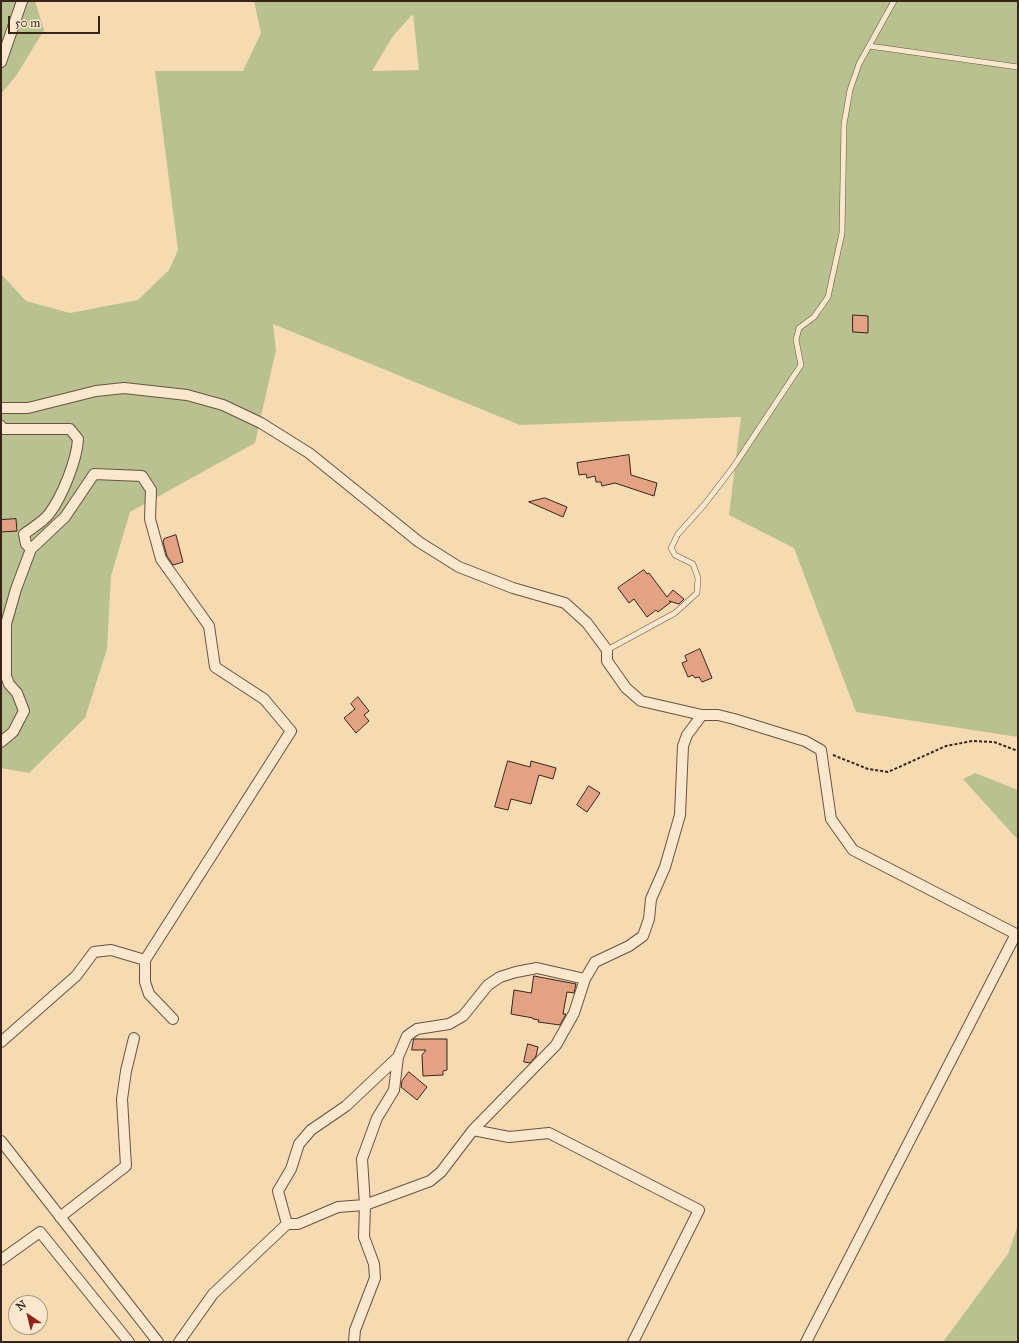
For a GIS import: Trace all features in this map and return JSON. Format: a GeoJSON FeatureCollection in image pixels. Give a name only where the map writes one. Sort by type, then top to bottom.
{"type":"FeatureCollection","features":[{"type":"Feature","properties":{"kind":"street"},"geometry":{"type":"LineString","coordinates":[[1,62],[22,1]]}},
{"type":"Feature","properties":{"kind":"street"},"geometry":{"type":"LineString","coordinates":[[1,408],[28,408],[96,391],[124,388],[187,395],[223,405],[261,423],[309,453],[419,542],[459,567],[513,588],[565,604],[587,623],[607,650],[607,660],[626,688],[641,701],[702,715],[718,715],[734,719],[805,741],[821,750],[831,819],[853,850],[1016,934],[806,1342]]}},
{"type":"Feature","properties":{"kind":"street"},"geometry":{"type":"LineString","coordinates":[[1,426],[3,429],[70,429],[78,439],[78,448],[60,496],[48,515],[24,534],[26,544],[31,549]]}},
{"type":"Feature","properties":{"kind":"street"},"geometry":{"type":"LineString","coordinates":[[1,742],[13,732],[24,711],[18,693],[10,684],[6,676],[6,624],[16,589],[31,549],[65,517],[94,474],[142,476],[151,490],[150,520],[161,559],[209,626],[215,667],[264,699],[291,731],[145,960],[145,982],[149,994],[173,1019]]}},
{"type":"Feature","properties":{"kind":"street"},"geometry":{"type":"LineString","coordinates":[[179,1342],[213,1294],[287,1224],[298,1224],[338,1207],[365,1205],[430,1181],[441,1172],[473,1130],[556,1046],[574,1013],[585,979],[595,962],[630,946],[643,936],[649,919],[651,899],[665,867],[680,815],[683,746],[687,735],[702,715]]}},
{"type":"Feature","properties":{"kind":"street"},"geometry":{"type":"LineString","coordinates":[[1,1042],[76,976],[94,952],[111,950],[145,960]]}},
{"type":"Feature","properties":{"kind":"street"},"geometry":{"type":"LineString","coordinates":[[354,1342],[355,1330],[375,1278],[374,1264],[364,1237],[365,1205],[362,1159],[377,1118],[394,1090],[398,1056],[407,1036],[417,1029],[449,1024],[463,1016],[488,985],[500,977],[537,968],[585,979]]}},
{"type":"Feature","properties":{"kind":"street"},"geometry":{"type":"LineString","coordinates":[[60,1217],[126,1166],[122,1099],[126,1071],[134,1038]]}},
{"type":"Feature","properties":{"kind":"street"},"geometry":{"type":"LineString","coordinates":[[287,1224],[278,1191],[291,1170],[299,1144],[311,1130],[346,1106],[398,1056]]}},
{"type":"Feature","properties":{"kind":"street"},"geometry":{"type":"LineString","coordinates":[[473,1130],[509,1137],[549,1133],[699,1210],[633,1342]]}},
{"type":"Feature","properties":{"kind":"street"},"geometry":{"type":"LineString","coordinates":[[1,1141],[158,1342]]}},
{"type":"Feature","properties":{"kind":"street"},"geometry":{"type":"LineString","coordinates":[[1,1260],[40,1232],[129,1342]]}},
{"type":"Feature","properties":{"kind":"lane"},"geometry":{"type":"LineString","coordinates":[[607,650],[675,613],[697,594],[698,578],[693,564],[675,555],[671,548],[678,534],[704,505],[734,466],[801,365],[796,340],[799,328],[814,317],[828,297],[842,233],[844,124],[850,90],[859,64],[894,1]]}},
{"type":"Feature","properties":{"kind":"lane"},"geometry":{"type":"LineString","coordinates":[[869,46],[1018,67]]}},
{"type":"Feature","properties":{"kind":"path"},"geometry":{"type":"LineString","coordinates":[[821,750],[868,769],[888,772],[946,746],[972,741],[994,742],[1018,751]]}},
{"type":"Feature","properties":{"kind":"green space"},"geometry":{"type":"Polygon","coordinates":[[[1,1],[35,1],[44,30],[16,76],[1,94],[1,1]]]}},
{"type":"Feature","properties":{"kind":"green space"},"geometry":{"type":"Polygon","coordinates":[[[254,1],[1018,1],[1018,737],[856,712],[794,548],[729,515],[741,417],[520,425],[273,324],[276,350],[255,443],[130,512],[111,576],[107,649],[85,718],[29,773],[1,768],[1,274],[26,301],[70,313],[138,300],[169,270],[178,250],[155,71],[243,71],[261,33],[254,1]],[[413,14],[393,36],[372,71],[419,70],[413,14]]]}},
{"type":"Feature","properties":{"kind":"green space"},"geometry":{"type":"Polygon","coordinates":[[[975,773],[1018,790],[1018,840],[963,779],[975,773]]]}},
{"type":"Feature","properties":{"kind":"green space"},"geometry":{"type":"Polygon","coordinates":[[[1018,1225],[1018,1342],[943,1342],[1008,1254],[1018,1225]]]}},
{"type":"Feature","properties":{"kind":"building"},"geometry":{"type":"Polygon","coordinates":[[[853,315],[868,316],[868,333],[853,332],[853,315]]]}},
{"type":"Feature","properties":{"kind":"building"},"geometry":{"type":"Polygon","coordinates":[[[629,455],[631,475],[657,483],[654,496],[615,483],[602,486],[601,482],[596,482],[595,476],[587,478],[586,474],[579,475],[577,463],[629,455]]]}},
{"type":"Feature","properties":{"kind":"building"},"geometry":{"type":"Polygon","coordinates":[[[545,498],[567,507],[563,517],[529,502],[545,498]]]}},
{"type":"Feature","properties":{"kind":"building"},"geometry":{"type":"Polygon","coordinates":[[[16,519],[17,531],[1,532],[1,520],[16,519]]]}},
{"type":"Feature","properties":{"kind":"building"},"geometry":{"type":"Polygon","coordinates":[[[176,535],[183,562],[173,565],[167,556],[163,542],[164,539],[176,535]]]}},
{"type":"Feature","properties":{"kind":"building"},"geometry":{"type":"Polygon","coordinates":[[[644,570],[647,574],[649,573],[667,597],[673,590],[684,599],[679,604],[669,601],[671,602],[658,612],[656,610],[647,617],[634,599],[629,603],[618,588],[644,570]]]}},
{"type":"Feature","properties":{"kind":"building"},"geometry":{"type":"Polygon","coordinates":[[[700,649],[712,678],[702,682],[699,677],[695,678],[693,675],[688,677],[682,663],[687,661],[685,656],[700,649]]]}},
{"type":"Feature","properties":{"kind":"building"},"geometry":{"type":"Polygon","coordinates":[[[358,697],[369,711],[364,715],[369,721],[356,733],[344,718],[355,709],[351,704],[358,697]]]}},
{"type":"Feature","properties":{"kind":"building"},"geometry":{"type":"Polygon","coordinates":[[[508,761],[530,767],[531,761],[556,768],[553,779],[539,775],[531,804],[511,799],[508,810],[495,807],[508,761]]]}},
{"type":"Feature","properties":{"kind":"building"},"geometry":{"type":"Polygon","coordinates":[[[589,786],[600,793],[587,812],[577,805],[589,786]]]}},
{"type":"Feature","properties":{"kind":"building"},"geometry":{"type":"Polygon","coordinates":[[[534,976],[576,984],[574,993],[567,992],[563,1014],[566,1014],[560,1025],[538,1022],[539,1020],[533,1018],[511,1014],[514,990],[531,993],[534,976]]]}},
{"type":"Feature","properties":{"kind":"building"},"geometry":{"type":"Polygon","coordinates":[[[414,1039],[447,1039],[447,1070],[443,1071],[443,1075],[423,1076],[422,1055],[426,1050],[412,1050],[414,1039]]]}},
{"type":"Feature","properties":{"kind":"building"},"geometry":{"type":"Polygon","coordinates":[[[528,1044],[538,1047],[536,1056],[530,1063],[524,1062],[528,1044]]]}},
{"type":"Feature","properties":{"kind":"building"},"geometry":{"type":"Polygon","coordinates":[[[409,1072],[427,1087],[417,1100],[401,1087],[402,1081],[409,1072]]]}}]}
